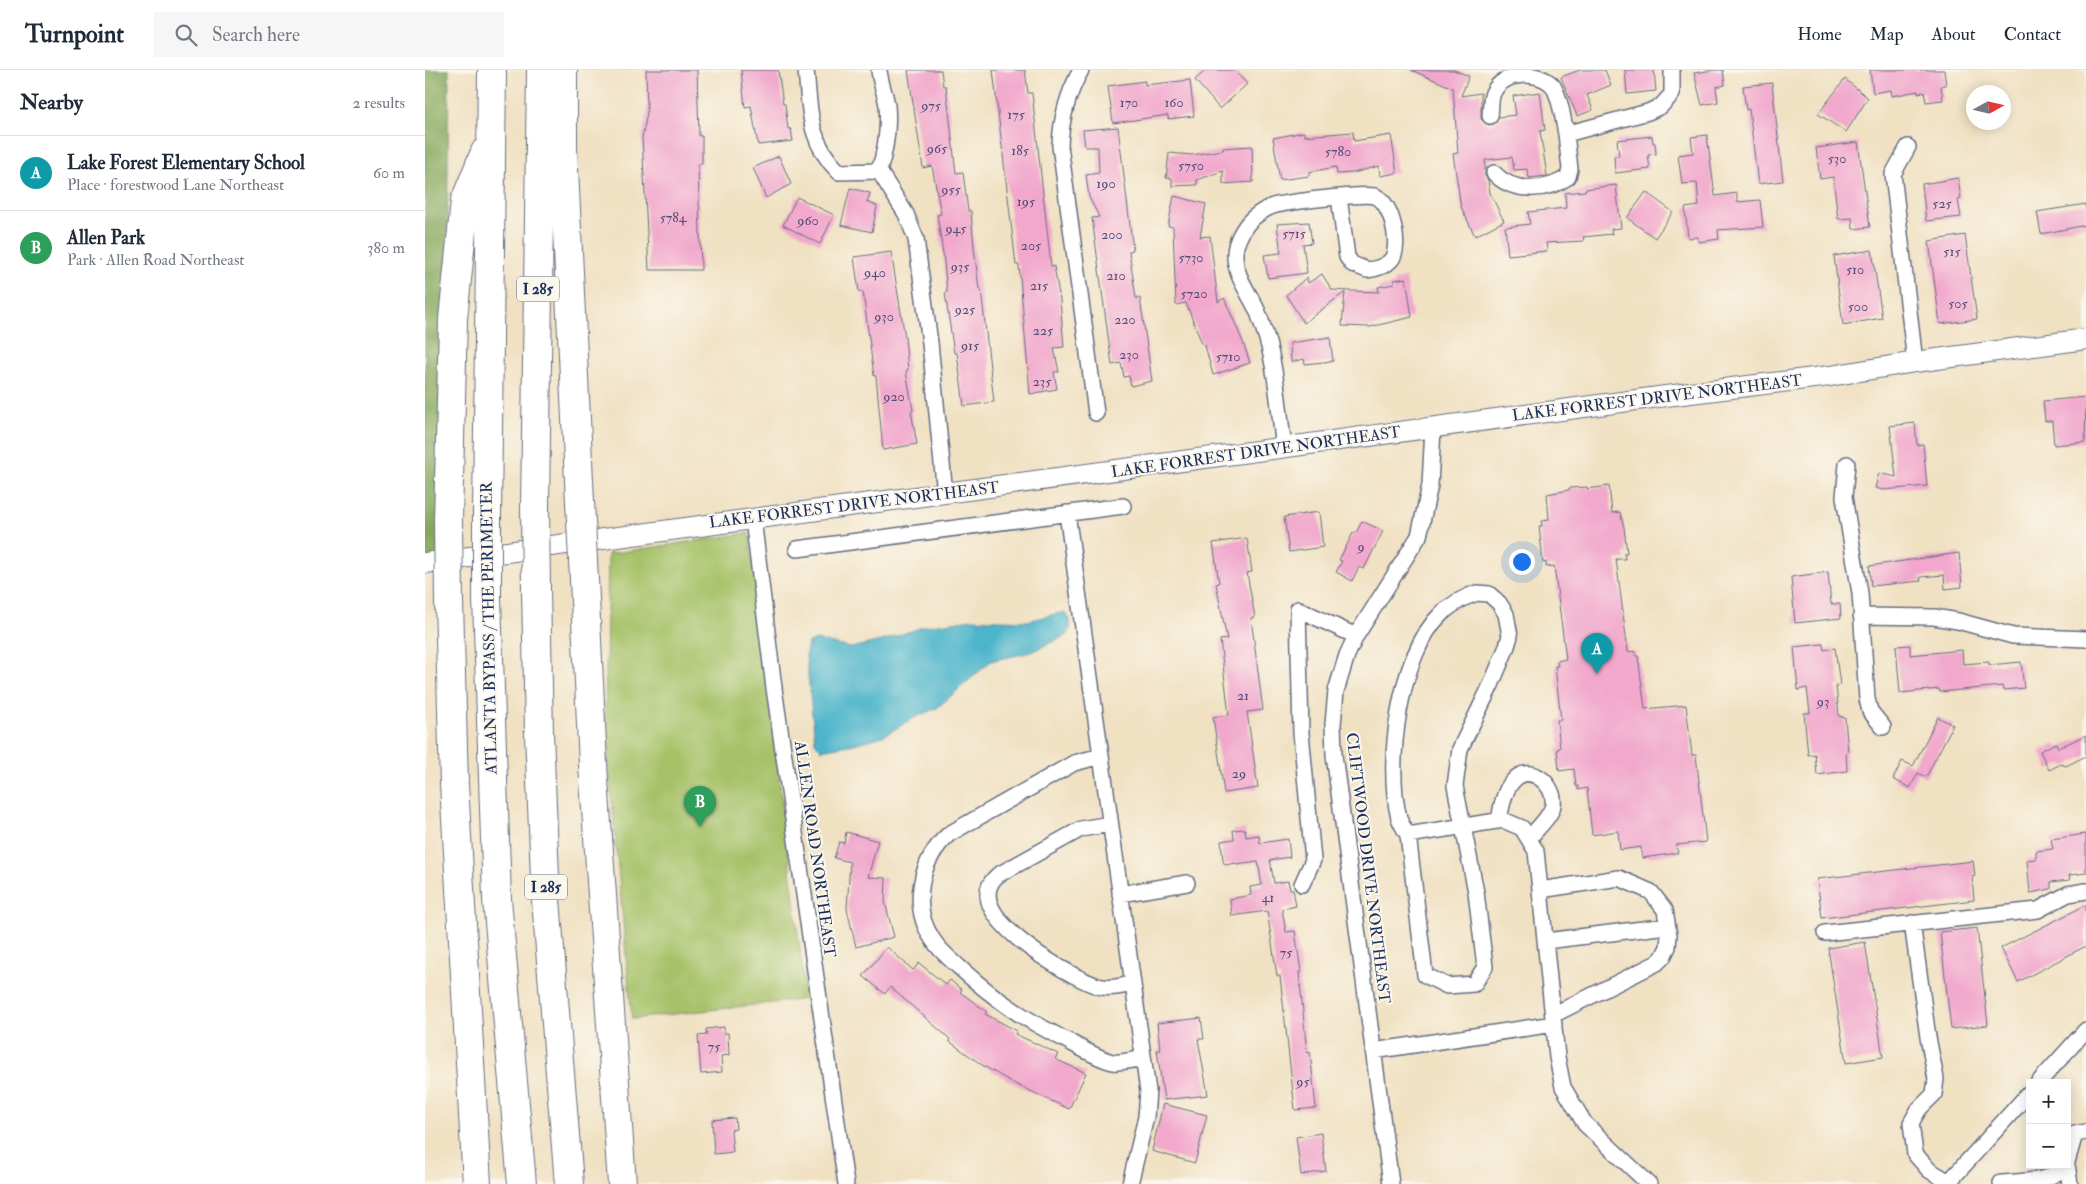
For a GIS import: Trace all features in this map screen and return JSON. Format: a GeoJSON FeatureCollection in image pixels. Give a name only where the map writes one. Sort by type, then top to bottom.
{"type":"FeatureCollection","features":[{"type":"Feature","properties":{"kind":"highway","name":"ATLANTA BYPASS / THE PERIMETER"},"geometry":{"type":"LineString","coordinates":[[492,70],[487,598],[497,899],[522,1184]]}},
{"type":"Feature","properties":{"kind":"highway","name":"I 285"},"geometry":{"type":"LineString","coordinates":[[541,70],[535,508],[539,734],[546,900],[569,1184]]}},
{"type":"Feature","properties":{"kind":"highway"},"geometry":{"type":"LineString","coordinates":[[563,70],[563,147],[593,765],[622,1184]]}},
{"type":"Feature","properties":{"kind":"highway"},"geometry":{"type":"LineString","coordinates":[[477,1184],[454,784],[448,521],[453,319],[465,200],[491,137]]}},
{"type":"Feature","properties":{"kind":"street"},"geometry":{"type":"LineString","coordinates":[[805,70],[813,131],[819,147],[829,162],[839,172],[883,176]]}},
{"type":"Feature","properties":{"kind":"street"},"geometry":{"type":"LineString","coordinates":[[879,70],[887,103],[888,128],[883,176],[906,214],[916,239],[930,343],[945,494]]}},
{"type":"Feature","properties":{"kind":"street"},"geometry":{"type":"LineString","coordinates":[[1081,70],[1065,106],[1061,146],[1096,412]]}},
{"type":"Feature","properties":{"kind":"street"},"geometry":{"type":"LineString","coordinates":[[1566,134],[1648,112],[1661,106],[1672,94],[1672,70]]}},
{"type":"Feature","properties":{"kind":"street"},"geometry":{"type":"LineString","coordinates":[[1490,116],[1494,92],[1505,78],[1515,73],[1531,72],[1543,76],[1552,85],[1557,96],[1566,134],[1570,168],[1568,178],[1560,183],[1543,188],[1525,188],[1507,184],[1494,173]]}},
{"type":"Feature","properties":{"kind":"street"},"geometry":{"type":"LineString","coordinates":[[1908,146],[1893,174],[1915,362]]}},
{"type":"Feature","properties":{"kind":"street"},"geometry":{"type":"LineString","coordinates":[[1284,448],[1272,360],[1267,340],[1257,311],[1235,266],[1238,238],[1252,219],[1272,207],[1361,195],[1376,197],[1386,205],[1392,215],[1396,249],[1392,259],[1385,265],[1367,270],[1352,264],[1347,257],[1339,198]]}},
{"type":"Feature","properties":{"kind":"street","name":"LAKE FORREST DRIVE NORTHEAST"},"geometry":{"type":"LineString","coordinates":[[425,563],[701,524],[753,520],[1666,396],[1830,376],[1915,362],[2086,339]]}},
{"type":"Feature","properties":{"kind":"street","name":"CLIFTWOOD DRIVE NORTHEAST"},"geometry":{"type":"LineString","coordinates":[[1391,1184],[1334,755],[1333,724],[1336,691],[1347,655],[1356,636],[1419,536],[1430,485],[1433,428]]}},
{"type":"Feature","properties":{"kind":"street"},"geometry":{"type":"LineString","coordinates":[[1847,464],[1844,497],[1860,593],[1869,711],[1883,727]]}},
{"type":"Feature","properties":{"kind":"street"},"geometry":{"type":"LineString","coordinates":[[797,549],[1123,506]]}},
{"type":"Feature","properties":{"kind":"street"},"geometry":{"type":"LineString","coordinates":[[1067,513],[1148,1091],[1148,1109],[1130,1184]]}},
{"type":"Feature","properties":{"kind":"street","name":"ALLEN ROAD NORTHEAST"},"geometry":{"type":"LineString","coordinates":[[753,520],[774,688],[846,1184]]}},
{"type":"Feature","properties":{"kind":"street"},"geometry":{"type":"LineString","coordinates":[[1477,593],[1489,594],[1499,603],[1506,614],[1509,636],[1499,667],[1460,749],[1455,786],[1464,827],[1485,967],[1474,984],[1447,986],[1425,974],[1407,836],[1399,819],[1395,792],[1394,756],[1400,700],[1411,666],[1425,636],[1441,615],[1465,597],[1477,593]]}},
{"type":"Feature","properties":{"kind":"street"},"geometry":{"type":"LineString","coordinates":[[1302,884],[1313,860],[1301,733],[1298,609],[1356,636]]}},
{"type":"Feature","properties":{"kind":"street"},"geometry":{"type":"LineString","coordinates":[[1861,616],[1934,617],[1958,621],[2013,636],[2086,639]]}},
{"type":"Feature","properties":{"kind":"street"},"geometry":{"type":"LineString","coordinates":[[1101,756],[1075,763],[949,834],[933,851],[927,863],[921,886],[921,908],[927,930],[941,951],[979,985],[1016,1013],[1112,1062],[1143,1058]]}},
{"type":"Feature","properties":{"kind":"street"},"geometry":{"type":"LineString","coordinates":[[1499,821],[1504,800],[1513,780],[1523,774],[1535,775],[1545,781],[1553,796],[1553,804],[1551,812],[1529,839]]}},
{"type":"Feature","properties":{"kind":"street"},"geometry":{"type":"LineString","coordinates":[[1407,836],[1503,820],[1522,828],[1536,851],[1557,1057],[1563,1087],[1585,1124],[1649,1184]]}},
{"type":"Feature","properties":{"kind":"street"},"geometry":{"type":"LineString","coordinates":[[1110,824],[1075,832],[998,875],[989,885],[987,896],[990,907],[1016,936],[1036,953],[1061,968],[1101,987],[1133,984]]}},
{"type":"Feature","properties":{"kind":"street"},"geometry":{"type":"LineString","coordinates":[[1373,1051],[1553,1020],[1657,963],[1663,957],[1668,947],[1665,910],[1651,892],[1619,878],[1540,890]]}},
{"type":"Feature","properties":{"kind":"street"},"geometry":{"type":"LineString","coordinates":[[1120,894],[1187,883]]}},
{"type":"Feature","properties":{"kind":"street"},"geometry":{"type":"LineString","coordinates":[[1825,933],[2038,910],[2068,894],[2086,891]]}},
{"type":"Feature","properties":{"kind":"street"},"geometry":{"type":"LineString","coordinates":[[1912,923],[1928,1037],[1936,1079],[1934,1094],[1919,1109],[1911,1123],[1915,1154],[1929,1170],[1948,1183],[2026,1096]]}},
{"type":"Feature","properties":{"kind":"street"},"geometry":{"type":"LineString","coordinates":[[1546,941],[1667,926]]}},
{"type":"Feature","properties":{"kind":"street"},"geometry":{"type":"LineString","coordinates":[[2042,1079],[2086,1030]]}},
{"type":"Feature","properties":{"kind":"street"},"geometry":{"type":"LineString","coordinates":[[2071,1149],[2075,1134],[2086,1132]]}},
{"type":"Feature","properties":{"kind":"street"},"geometry":{"type":"LineString","coordinates":[[2001,1183],[2051,1177],[2063,1169]]}},
{"type":"Feature","properties":{"kind":"street"},"geometry":{"type":"LineString","coordinates":[[2068,1169],[2070,1184]]}},
{"type":"Feature","properties":{"kind":"green space"},"geometry":{"type":"Polygon","coordinates":[[[425,70],[449,70],[444,559],[425,562],[425,70]]]}},
{"type":"Feature","properties":{"kind":"green space"},"geometry":{"type":"Polygon","coordinates":[[[749,533],[806,999],[632,1019],[605,726],[608,554],[749,533]]]}},
{"type":"Feature","properties":{"kind":"water"},"geometry":{"type":"Polygon","coordinates":[[[1064,612],[1070,619],[1070,631],[1067,635],[1031,652],[991,661],[937,708],[916,717],[883,736],[821,750],[815,742],[806,656],[808,643],[817,640],[851,648],[885,640],[925,626],[972,619],[1027,621],[1064,612]]]}},
{"type":"Feature","properties":{"kind":"building"},"geometry":{"type":"Polygon","coordinates":[[[646,70],[697,70],[699,136],[702,136],[702,164],[698,164],[701,270],[649,270],[642,138],[647,113],[646,70]]]}},
{"type":"Feature","properties":{"kind":"building"},"geometry":{"type":"Polygon","coordinates":[[[741,70],[778,70],[788,129],[791,129],[793,141],[758,145],[751,106],[745,107],[741,70]]]}},
{"type":"Feature","properties":{"kind":"building"},"geometry":{"type":"Polygon","coordinates":[[[908,70],[941,70],[943,86],[946,86],[956,173],[963,172],[968,211],[971,211],[994,402],[964,406],[957,353],[954,353],[945,293],[947,292],[943,253],[937,215],[941,214],[932,166],[923,168],[908,70]]]}},
{"type":"Feature","properties":{"kind":"building"},"geometry":{"type":"Polygon","coordinates":[[[993,70],[1025,70],[1028,93],[1032,93],[1051,266],[1054,266],[1060,300],[1064,347],[1054,348],[1059,372],[1054,372],[1057,389],[1030,394],[1019,265],[1016,265],[993,70]]]}},
{"type":"Feature","properties":{"kind":"building"},"geometry":{"type":"Polygon","coordinates":[[[1206,70],[1234,70],[1247,84],[1220,109],[1195,80],[1206,70]]]}},
{"type":"Feature","properties":{"kind":"building"},"geometry":{"type":"Polygon","coordinates":[[[1411,70],[1454,70],[1469,76],[1461,96],[1481,93],[1481,119],[1489,125],[1494,124],[1499,117],[1516,115],[1513,96],[1540,92],[1545,130],[1540,131],[1547,176],[1529,178],[1527,169],[1514,170],[1512,157],[1485,160],[1485,176],[1488,180],[1490,193],[1504,221],[1475,236],[1461,207],[1453,154],[1458,153],[1453,88],[1411,70]]]}},
{"type":"Feature","properties":{"kind":"building"},"geometry":{"type":"Polygon","coordinates":[[[1580,70],[1605,70],[1611,85],[1587,95],[1593,110],[1577,116],[1561,77],[1580,70]]]}},
{"type":"Feature","properties":{"kind":"building"},"geometry":{"type":"Polygon","coordinates":[[[1625,70],[1654,70],[1656,91],[1627,94],[1625,70]]]}},
{"type":"Feature","properties":{"kind":"building"},"geometry":{"type":"Polygon","coordinates":[[[1723,70],[1725,85],[1716,87],[1718,102],[1702,105],[1694,73],[1723,70]]]}},
{"type":"Feature","properties":{"kind":"building"},"geometry":{"type":"Polygon","coordinates":[[[1870,70],[1944,70],[1946,85],[1941,86],[1943,100],[1926,102],[1924,92],[1918,93],[1918,91],[1892,96],[1891,90],[1873,93],[1870,70]]]}},
{"type":"Feature","properties":{"kind":"building"},"geometry":{"type":"Polygon","coordinates":[[[1845,79],[1868,98],[1846,132],[1818,114],[1845,79]]]}},
{"type":"Feature","properties":{"kind":"building"},"geometry":{"type":"Polygon","coordinates":[[[1190,80],[1194,116],[1168,119],[1168,115],[1113,123],[1108,86],[1145,81],[1145,85],[1190,80]]]}},
{"type":"Feature","properties":{"kind":"building"},"geometry":{"type":"Polygon","coordinates":[[[1772,83],[1783,181],[1758,184],[1749,109],[1746,110],[1743,86],[1772,83]]]}},
{"type":"Feature","properties":{"kind":"building"},"geometry":{"type":"Polygon","coordinates":[[[1118,127],[1133,250],[1129,251],[1136,298],[1140,298],[1152,381],[1131,386],[1129,376],[1124,377],[1121,363],[1112,365],[1092,218],[1099,217],[1089,197],[1086,175],[1099,173],[1098,147],[1085,147],[1083,130],[1118,127]]]}},
{"type":"Feature","properties":{"kind":"building"},"geometry":{"type":"Polygon","coordinates":[[[1304,132],[1304,136],[1353,132],[1354,141],[1391,135],[1397,173],[1380,176],[1379,166],[1353,173],[1337,174],[1336,167],[1309,172],[1309,176],[1280,180],[1273,138],[1304,132]]]}},
{"type":"Feature","properties":{"kind":"building"},"geometry":{"type":"Polygon","coordinates":[[[1707,135],[1715,196],[1737,193],[1737,202],[1760,200],[1763,227],[1718,230],[1719,239],[1698,242],[1698,237],[1688,238],[1685,208],[1699,206],[1697,183],[1682,184],[1678,155],[1693,153],[1691,137],[1707,135]]]}},
{"type":"Feature","properties":{"kind":"building"},"geometry":{"type":"Polygon","coordinates":[[[1652,136],[1656,154],[1648,155],[1650,169],[1615,173],[1614,156],[1619,156],[1617,140],[1652,136]]]}},
{"type":"Feature","properties":{"kind":"building"},"geometry":{"type":"Polygon","coordinates":[[[1858,142],[1870,227],[1853,229],[1852,218],[1838,219],[1833,177],[1820,179],[1816,148],[1858,142]]]}},
{"type":"Feature","properties":{"kind":"building"},"geometry":{"type":"Polygon","coordinates":[[[1252,146],[1253,182],[1223,184],[1223,171],[1197,180],[1197,185],[1172,186],[1172,178],[1166,178],[1169,153],[1192,155],[1223,150],[1223,148],[1252,146]]]}},
{"type":"Feature","properties":{"kind":"building"},"geometry":{"type":"Polygon","coordinates":[[[779,156],[791,184],[766,198],[753,168],[779,156]]]}},
{"type":"Feature","properties":{"kind":"building"},"geometry":{"type":"Polygon","coordinates":[[[1958,178],[1961,199],[1958,200],[1961,217],[1926,221],[1922,184],[1958,178]]]}},
{"type":"Feature","properties":{"kind":"building"},"geometry":{"type":"Polygon","coordinates":[[[1616,185],[1621,228],[1611,229],[1612,234],[1583,237],[1584,241],[1546,243],[1547,251],[1508,255],[1505,227],[1530,224],[1528,212],[1566,208],[1565,193],[1616,185]]]}},
{"type":"Feature","properties":{"kind":"building"},"geometry":{"type":"Polygon","coordinates":[[[850,188],[870,193],[867,202],[877,206],[872,232],[841,225],[850,188]]]}},
{"type":"Feature","properties":{"kind":"building"},"geometry":{"type":"Polygon","coordinates":[[[1646,192],[1673,212],[1655,238],[1627,218],[1646,192]]]}},
{"type":"Feature","properties":{"kind":"building"},"geometry":{"type":"Polygon","coordinates":[[[1174,196],[1206,204],[1200,237],[1210,236],[1218,302],[1224,298],[1250,363],[1213,375],[1205,345],[1203,346],[1186,303],[1176,305],[1173,227],[1168,226],[1174,196]]]}},
{"type":"Feature","properties":{"kind":"building"},"geometry":{"type":"Polygon","coordinates":[[[797,197],[834,215],[820,244],[783,225],[797,197]]]}},
{"type":"Feature","properties":{"kind":"building"},"geometry":{"type":"Polygon","coordinates":[[[2086,204],[2086,225],[2041,234],[2037,212],[2086,204]]]}},
{"type":"Feature","properties":{"kind":"building"},"geometry":{"type":"Polygon","coordinates":[[[1309,222],[1312,243],[1303,244],[1307,273],[1268,278],[1264,255],[1281,253],[1277,224],[1309,222]]]}},
{"type":"Feature","properties":{"kind":"building"},"geometry":{"type":"Polygon","coordinates":[[[1965,235],[1977,319],[1940,324],[1929,241],[1965,235]]]}},
{"type":"Feature","properties":{"kind":"building"},"geometry":{"type":"Polygon","coordinates":[[[1872,250],[1882,318],[1843,325],[1834,256],[1872,250]]]}},
{"type":"Feature","properties":{"kind":"building"},"geometry":{"type":"Polygon","coordinates":[[[891,252],[905,337],[908,370],[906,371],[917,444],[883,450],[876,376],[874,376],[863,292],[859,292],[854,257],[891,252]]]}},
{"type":"Feature","properties":{"kind":"building"},"geometry":{"type":"Polygon","coordinates":[[[1322,274],[1332,290],[1351,291],[1379,292],[1378,287],[1394,284],[1394,280],[1406,278],[1412,317],[1370,327],[1342,326],[1345,292],[1304,323],[1286,295],[1307,277],[1308,283],[1322,274]]]}},
{"type":"Feature","properties":{"kind":"building"},"geometry":{"type":"Polygon","coordinates":[[[1330,337],[1333,361],[1305,364],[1304,359],[1291,362],[1290,343],[1330,337]]]}},
{"type":"Feature","properties":{"kind":"building"},"geometry":{"type":"Polygon","coordinates":[[[2086,397],[2085,442],[2054,445],[2052,421],[2045,421],[2043,401],[2086,397]]]}},
{"type":"Feature","properties":{"kind":"building"},"geometry":{"type":"Polygon","coordinates":[[[1915,423],[1917,445],[1923,444],[1927,486],[1883,490],[1875,488],[1879,473],[1896,477],[1890,426],[1915,423]]]}},
{"type":"Feature","properties":{"kind":"building"},"geometry":{"type":"Polygon","coordinates":[[[1609,486],[1612,513],[1620,512],[1627,553],[1624,553],[1625,559],[1616,559],[1628,652],[1635,651],[1636,656],[1638,656],[1645,709],[1686,705],[1692,755],[1696,755],[1706,842],[1676,845],[1678,853],[1642,858],[1641,847],[1620,850],[1618,831],[1592,835],[1587,788],[1578,790],[1574,769],[1559,771],[1557,749],[1560,748],[1557,720],[1561,720],[1555,666],[1558,666],[1557,661],[1566,659],[1554,566],[1546,567],[1546,562],[1543,563],[1539,526],[1542,526],[1541,521],[1549,520],[1547,494],[1569,490],[1569,488],[1587,487],[1587,489],[1609,486]]]}},
{"type":"Feature","properties":{"kind":"building"},"geometry":{"type":"Polygon","coordinates":[[[1319,512],[1323,547],[1289,552],[1284,517],[1319,512]]]}},
{"type":"Feature","properties":{"kind":"building"},"geometry":{"type":"Polygon","coordinates":[[[1362,521],[1383,531],[1364,569],[1359,567],[1352,581],[1336,572],[1342,561],[1339,560],[1353,533],[1356,533],[1362,521]]]}},
{"type":"Feature","properties":{"kind":"building"},"geometry":{"type":"Polygon","coordinates":[[[1247,538],[1252,572],[1247,573],[1255,617],[1251,618],[1263,710],[1247,712],[1258,788],[1224,793],[1213,717],[1229,715],[1220,640],[1227,639],[1216,584],[1219,583],[1213,543],[1247,538]]]}},
{"type":"Feature","properties":{"kind":"building"},"geometry":{"type":"Polygon","coordinates":[[[1959,553],[1962,587],[1945,589],[1944,575],[1920,577],[1921,581],[1871,586],[1869,566],[1959,553]]]}},
{"type":"Feature","properties":{"kind":"building"},"geometry":{"type":"Polygon","coordinates":[[[1828,572],[1831,604],[1840,604],[1841,618],[1795,623],[1791,577],[1828,572]]]}},
{"type":"Feature","properties":{"kind":"building"},"geometry":{"type":"Polygon","coordinates":[[[1823,644],[1824,650],[1835,648],[1840,685],[1836,686],[1839,716],[1845,718],[1848,752],[1846,752],[1847,771],[1817,775],[1815,754],[1808,755],[1804,713],[1810,713],[1807,688],[1798,690],[1794,647],[1823,644]]]}},
{"type":"Feature","properties":{"kind":"building"},"geometry":{"type":"Polygon","coordinates":[[[1910,645],[1910,655],[1962,650],[1963,664],[1989,662],[1989,665],[2021,662],[2024,688],[2003,690],[2002,686],[1940,692],[1939,689],[1900,693],[1896,646],[1910,645]]]}},
{"type":"Feature","properties":{"kind":"building"},"geometry":{"type":"Polygon","coordinates":[[[1938,717],[1953,725],[1926,777],[1918,773],[1910,788],[1893,779],[1902,761],[1913,766],[1938,717]]]}},
{"type":"Feature","properties":{"kind":"building"},"geometry":{"type":"Polygon","coordinates":[[[2086,735],[2086,756],[2066,766],[2061,764],[2049,770],[2040,751],[2056,743],[2058,748],[2086,735]]]}},
{"type":"Feature","properties":{"kind":"building"},"geometry":{"type":"Polygon","coordinates":[[[1245,829],[1246,837],[1259,835],[1260,843],[1288,839],[1290,857],[1270,860],[1274,883],[1288,881],[1290,889],[1293,889],[1296,906],[1282,909],[1286,932],[1295,931],[1301,972],[1299,972],[1307,1053],[1310,1052],[1316,1108],[1295,1110],[1280,976],[1277,976],[1267,911],[1232,916],[1230,899],[1251,895],[1250,887],[1262,885],[1258,862],[1225,865],[1223,861],[1221,841],[1234,839],[1233,830],[1245,829]]]}},
{"type":"Feature","properties":{"kind":"building"},"geometry":{"type":"Polygon","coordinates":[[[846,832],[878,841],[868,877],[886,878],[885,902],[894,937],[856,947],[847,909],[850,862],[834,858],[839,842],[844,843],[846,832]]]}},
{"type":"Feature","properties":{"kind":"building"},"geometry":{"type":"Polygon","coordinates":[[[2086,834],[2086,873],[2069,875],[2070,880],[2051,882],[2051,889],[2030,893],[2027,860],[2036,859],[2036,851],[2053,849],[2051,839],[2086,834]]]}},
{"type":"Feature","properties":{"kind":"building"},"geometry":{"type":"Polygon","coordinates":[[[1973,861],[1975,876],[1972,877],[1974,900],[1822,918],[1817,879],[1973,861]]]}},
{"type":"Feature","properties":{"kind":"building"},"geometry":{"type":"Polygon","coordinates":[[[2086,905],[2086,946],[2018,982],[2001,948],[2086,905]]]}},
{"type":"Feature","properties":{"kind":"building"},"geometry":{"type":"Polygon","coordinates":[[[1977,928],[1988,1025],[1951,1029],[1940,932],[1977,928]]]}},
{"type":"Feature","properties":{"kind":"building"},"geometry":{"type":"Polygon","coordinates":[[[1865,942],[1883,1057],[1846,1063],[1828,948],[1865,942]]]}},
{"type":"Feature","properties":{"kind":"building"},"geometry":{"type":"Polygon","coordinates":[[[887,947],[913,970],[919,963],[946,985],[950,980],[962,990],[960,992],[987,1012],[985,1014],[1017,1031],[1015,1034],[1058,1054],[1055,1059],[1086,1073],[1069,1109],[1013,1083],[982,1065],[949,1041],[950,1039],[890,987],[885,994],[863,976],[887,947]]]}},
{"type":"Feature","properties":{"kind":"building"},"geometry":{"type":"Polygon","coordinates":[[[1201,1018],[1204,1039],[1198,1039],[1208,1095],[1164,1100],[1157,1050],[1160,1050],[1157,1023],[1201,1018]]]}},
{"type":"Feature","properties":{"kind":"building"},"geometry":{"type":"Polygon","coordinates":[[[724,1027],[724,1033],[728,1033],[729,1055],[721,1056],[722,1072],[701,1074],[698,1036],[707,1035],[706,1029],[724,1027]]]}},
{"type":"Feature","properties":{"kind":"building"},"geometry":{"type":"Polygon","coordinates":[[[1163,1104],[1207,1115],[1195,1163],[1152,1151],[1163,1104]]]}},
{"type":"Feature","properties":{"kind":"building"},"geometry":{"type":"Polygon","coordinates":[[[735,1118],[736,1129],[731,1130],[733,1152],[714,1154],[712,1120],[735,1118]]]}},
{"type":"Feature","properties":{"kind":"building"},"geometry":{"type":"Polygon","coordinates":[[[1321,1133],[1326,1171],[1301,1175],[1296,1137],[1321,1133]]]}},
{"type":"Feature","properties":{"kind":"place","name":"Lake Forest Elementary School"},"geometry":{"type":"Point","coordinates":[1597,674]}},
{"type":"Feature","properties":{"kind":"place","name":"Allen Park"},"geometry":{"type":"Point","coordinates":[700,827]}}]}
